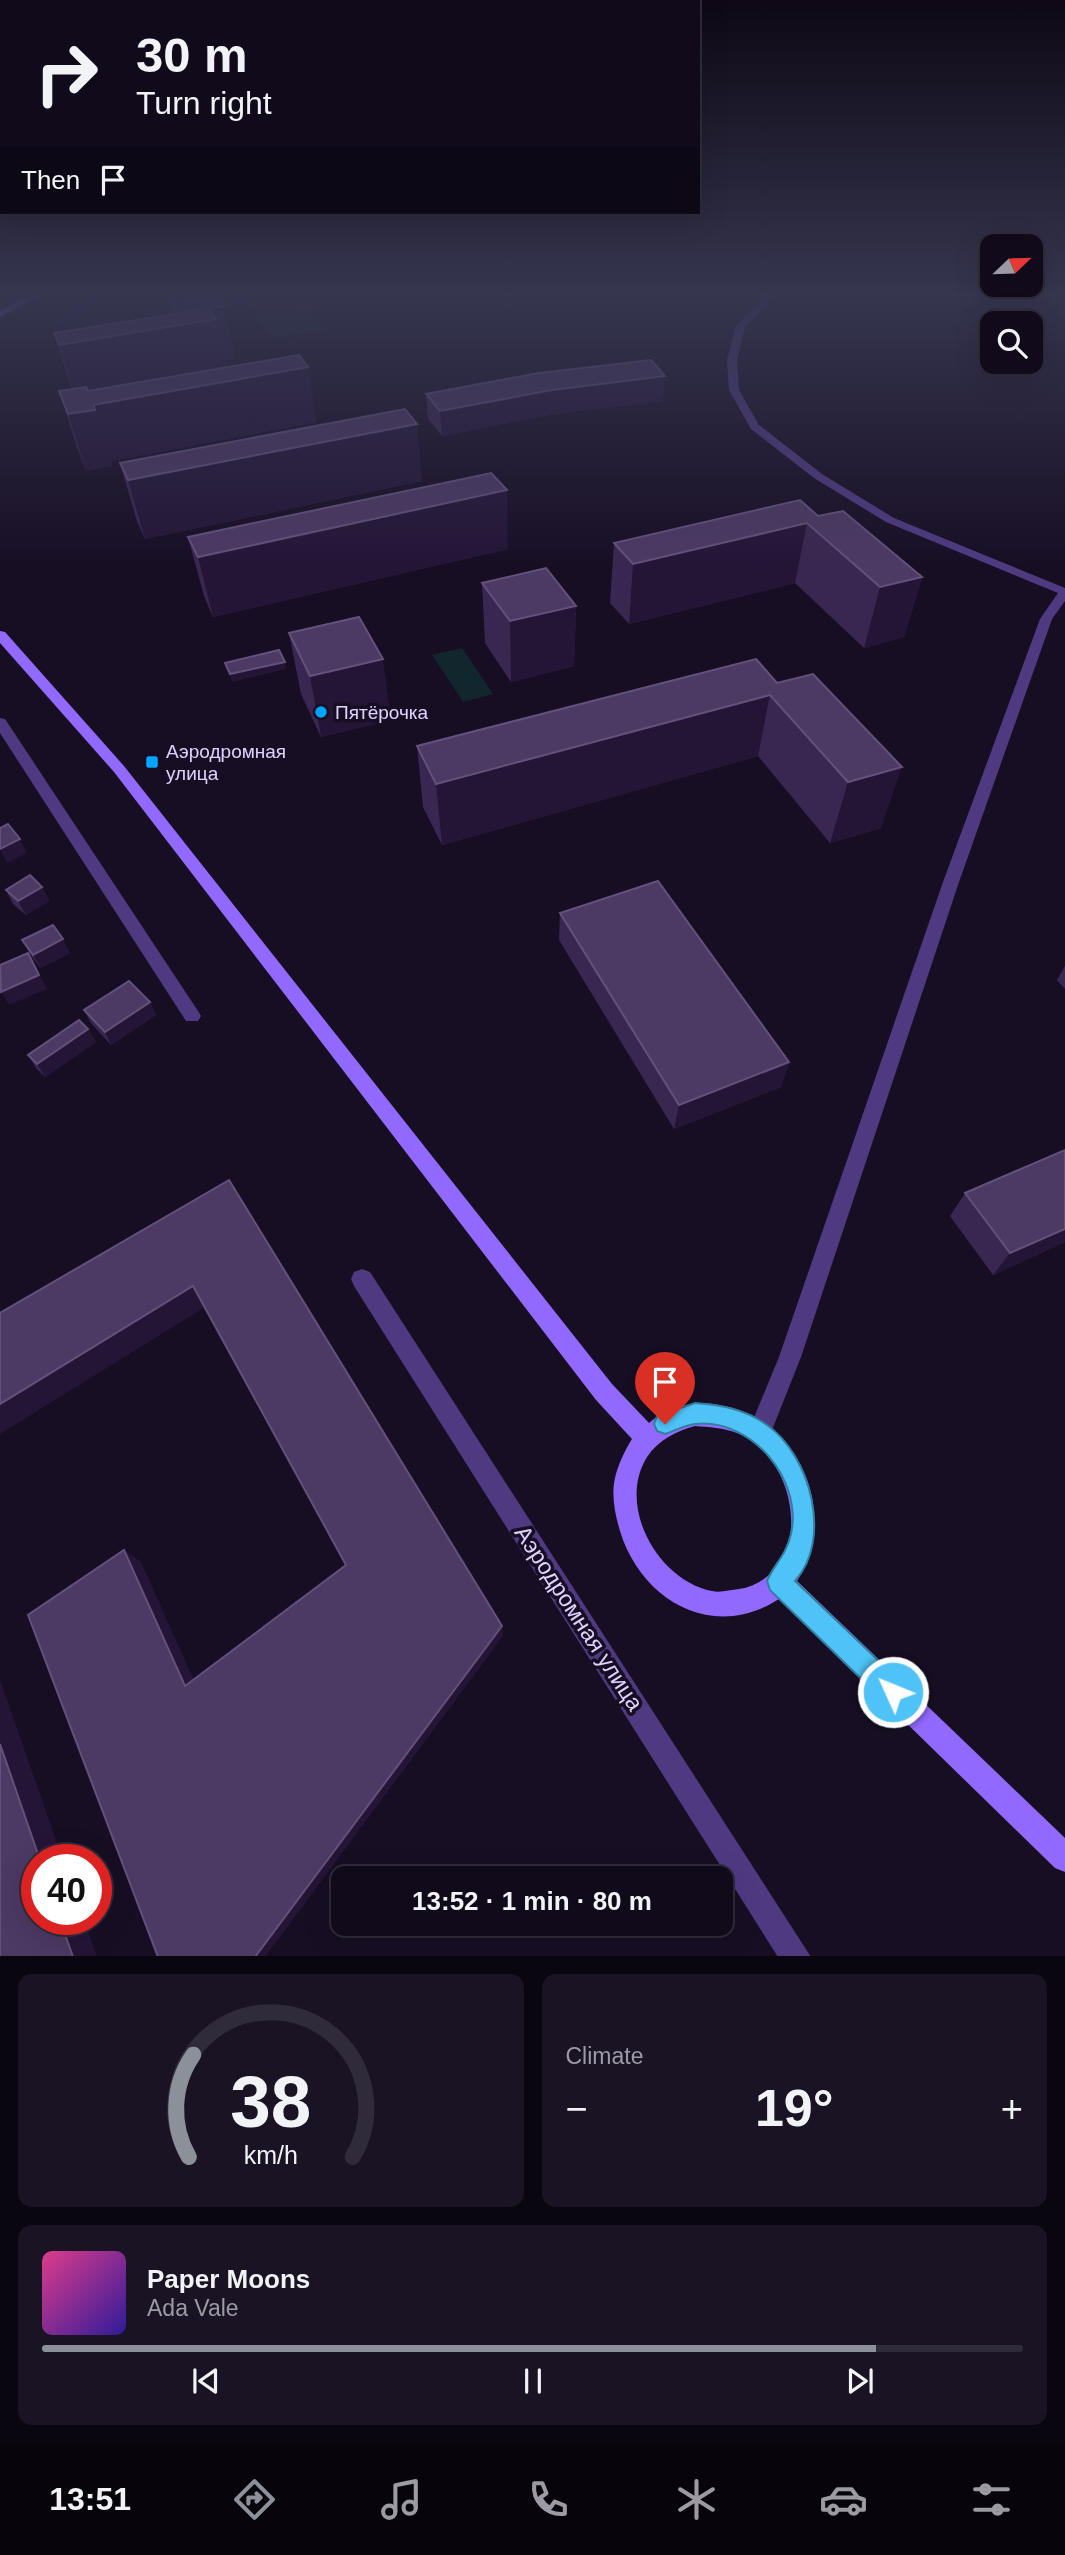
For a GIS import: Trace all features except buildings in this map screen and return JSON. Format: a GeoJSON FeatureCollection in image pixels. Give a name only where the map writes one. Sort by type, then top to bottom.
{"type":"FeatureCollection","features":[{"type":"Feature","properties":{"kind":"street"},"geometry":{"type":"LineString","coordinates":[[734,384],[734,390],[755,427],[818,476],[890,520],[1065,592],[1046,620],[951,882],[790,1357],[760,1433]]}},
{"type":"Feature","properties":{"kind":"street"},"geometry":{"type":"LineString","coordinates":[[0,635],[119,769],[604,1392],[648,1439]]}},
{"type":"Feature","properties":{"kind":"street"},"geometry":{"type":"LineString","coordinates":[[0,722],[192,1016]]}},
{"type":"Feature","properties":{"kind":"street","name":"Аэродромная улица"},"geometry":{"type":"LineString","coordinates":[[362,1279],[796,1956]]}},
{"type":"Feature","properties":{"kind":"street"},"geometry":{"type":"LineString","coordinates":[[695,1413],[728,1416],[760,1433],[785,1459],[801,1494],[803,1532],[792,1567],[767,1594],[734,1606],[696,1602],[663,1583],[638,1552],[625,1515],[627,1478],[640,1446],[665,1424],[695,1413]]}},
{"type":"Feature","properties":{"kind":"street"},"geometry":{"type":"LineString","coordinates":[[778,1581],[1065,1858]]}},
{"type":"Feature","properties":{"kind":"shaded area"},"geometry":{"type":"Polygon","coordinates":[[[462,648],[493,694],[463,702],[432,655],[462,648]]]}},
{"type":"Feature","properties":{"kind":"place","name":"Пятёрочка"},"geometry":{"type":"Point","coordinates":[321,712]}},
{"type":"Feature","properties":{"kind":"place","name":"Аэродромная улица"},"geometry":{"type":"Point","coordinates":[152,762]}},
{"type":"Feature","properties":{"kind":"route"},"geometry":{"type":"LineString","coordinates":[[665,1424],[695,1413],[728,1416],[760,1433],[785,1459],[801,1494],[803,1532],[792,1567],[778,1581],[893,1692]]}}]}
